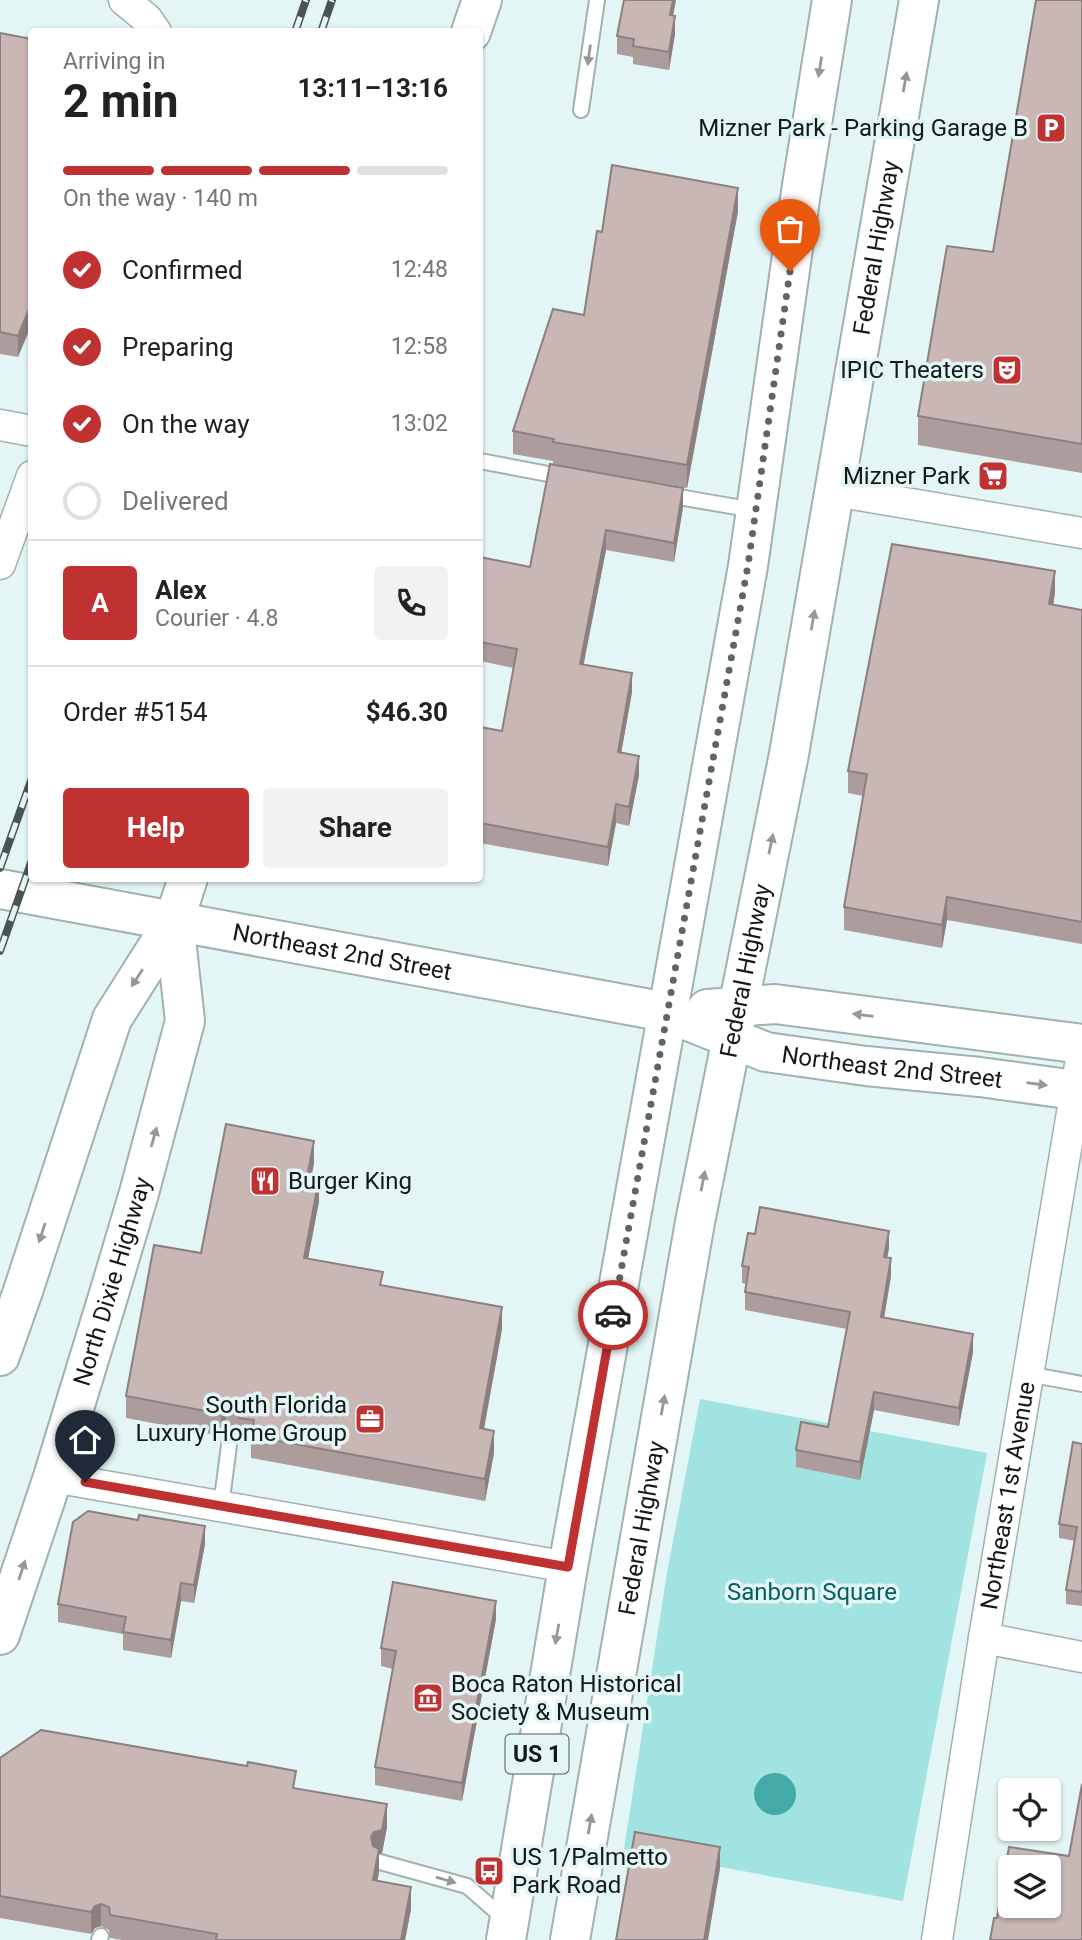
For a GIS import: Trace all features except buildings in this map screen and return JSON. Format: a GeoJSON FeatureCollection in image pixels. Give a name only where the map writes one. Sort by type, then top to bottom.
{"type":"FeatureCollection","features":[{"type":"Feature","properties":{"kind":"main road"},"geometry":{"type":"LineString","coordinates":[[472,28],[482,0]]}},
{"type":"Feature","properties":{"kind":"main road","name":"US 1"},"geometry":{"type":"LineString","coordinates":[[507,1931],[568,1567],[748,565],[801,192],[832,0]]}},
{"type":"Feature","properties":{"kind":"main road","name":"Federal Highway"},"geometry":{"type":"LineString","coordinates":[[570,1940],[693,1235],[789,754],[919,0]]}},
{"type":"Feature","properties":{"kind":"main road","name":"North Dixie Highway"},"geometry":{"type":"LineString","coordinates":[[0,1356],[112,1019],[174,921],[187,882]]}},
{"type":"Feature","properties":{"kind":"main road","name":"Northeast 2nd Street"},"geometry":{"type":"LineString","coordinates":[[10,891],[735,1023],[766,1052],[1079,1090]]}},
{"type":"Feature","properties":{"kind":"main road","name":"North Dixie Highway"},"geometry":{"type":"LineString","coordinates":[[0,1635],[53,1477],[135,1206],[186,1021],[174,921]]}},
{"type":"Feature","properties":{"kind":"main road","name":"Northeast 2nd Street"},"geometry":{"type":"LineString","coordinates":[[735,1023],[775,1004],[1082,1044]]}},
{"type":"Feature","properties":{"kind":"street"},"geometry":{"type":"LineString","coordinates":[[124,0],[147,19],[153,28]]}},
{"type":"Feature","properties":{"kind":"street"},"geometry":{"type":"LineString","coordinates":[[0,425],[28,430]]}},
{"type":"Feature","properties":{"kind":"street"},"geometry":{"type":"LineString","coordinates":[[0,564],[28,487]]}},
{"type":"Feature","properties":{"kind":"street"},"geometry":{"type":"LineString","coordinates":[[835,491],[1082,533]]}},
{"type":"Feature","properties":{"kind":"street","name":"Northeast 1st Avenue"},"geometry":{"type":"LineString","coordinates":[[937,1940],[1028,1374],[1079,1090],[1082,1053]]}},
{"type":"Feature","properties":{"kind":"street"},"geometry":{"type":"LineString","coordinates":[[53,1477],[568,1567]]}},
{"type":"Feature","properties":{"kind":"street"},"geometry":{"type":"LineString","coordinates":[[984,1638],[1082,1657]]}},
{"type":"Feature","properties":{"kind":"lane"},"geometry":{"type":"LineString","coordinates":[[581,110],[597,0]]}},
{"type":"Feature","properties":{"kind":"lane"},"geometry":{"type":"LineString","coordinates":[[483,462],[574,478]]}},
{"type":"Feature","properties":{"kind":"lane"},"geometry":{"type":"LineString","coordinates":[[654,493],[755,510]]}},
{"type":"Feature","properties":{"kind":"lane"},"geometry":{"type":"LineString","coordinates":[[1028,1374],[1082,1384]]}},
{"type":"Feature","properties":{"kind":"lane"},"geometry":{"type":"LineString","coordinates":[[221,1506],[230,1438]]}},
{"type":"Feature","properties":{"kind":"lane"},"geometry":{"type":"LineString","coordinates":[[380,1862],[467,1886],[507,1931]]}},
{"type":"Feature","properties":{"kind":"green space","name":"Sanborn Square"},"geometry":{"type":"Polygon","coordinates":[[[700,1399],[987,1453],[903,1901],[624,1849],[667,1573],[700,1399]]]}},
{"type":"Feature","properties":{"kind":"shaded area"},"geometry":{"type":"Polygon","coordinates":[[[775,1773],[790,1779],[796,1794],[790,1809],[775,1815],[760,1809],[754,1794],[760,1779],[775,1773]]]}},
{"type":"Feature","properties":{"kind":"railway"},"geometry":{"type":"LineString","coordinates":[[296,28],[306,0]]}},
{"type":"Feature","properties":{"kind":"railway"},"geometry":{"type":"LineString","coordinates":[[322,28],[332,0]]}},
{"type":"Feature","properties":{"kind":"railway"},"geometry":{"type":"LineString","coordinates":[[0,868],[28,789]]}},
{"type":"Feature","properties":{"kind":"railway"},"geometry":{"type":"LineString","coordinates":[[0,951],[28,871]]}},
{"type":"Feature","properties":{"kind":"way so far"},"geometry":{"type":"LineString","coordinates":[[613,1315],[748,565],[790,271]]}},
{"type":"Feature","properties":{"kind":"place","name":"Mizner Park - Parking Garage B"},"geometry":{"type":"Point","coordinates":[1051,128]}},
{"type":"Feature","properties":{"kind":"place","name":"IPIC Theaters"},"geometry":{"type":"Point","coordinates":[1007,370]}},
{"type":"Feature","properties":{"kind":"place","name":"Mizner Park"},"geometry":{"type":"Point","coordinates":[993,476]}},
{"type":"Feature","properties":{"kind":"place","name":"Burger King"},"geometry":{"type":"Point","coordinates":[265,1181]}},
{"type":"Feature","properties":{"kind":"place","name":"South Florida Luxury Home Group"},"geometry":{"type":"Point","coordinates":[370,1419]}},
{"type":"Feature","properties":{"kind":"place","name":"Boca Raton Historical Society & Museum"},"geometry":{"type":"Point","coordinates":[428,1698]}},
{"type":"Feature","properties":{"kind":"place","name":"US 1/Palmetto Park Road"},"geometry":{"type":"Point","coordinates":[489,1871]}},
{"type":"Feature","properties":{"kind":"route"},"geometry":{"type":"LineString","coordinates":[[85,1482],[568,1567],[613,1315]]}}]}
